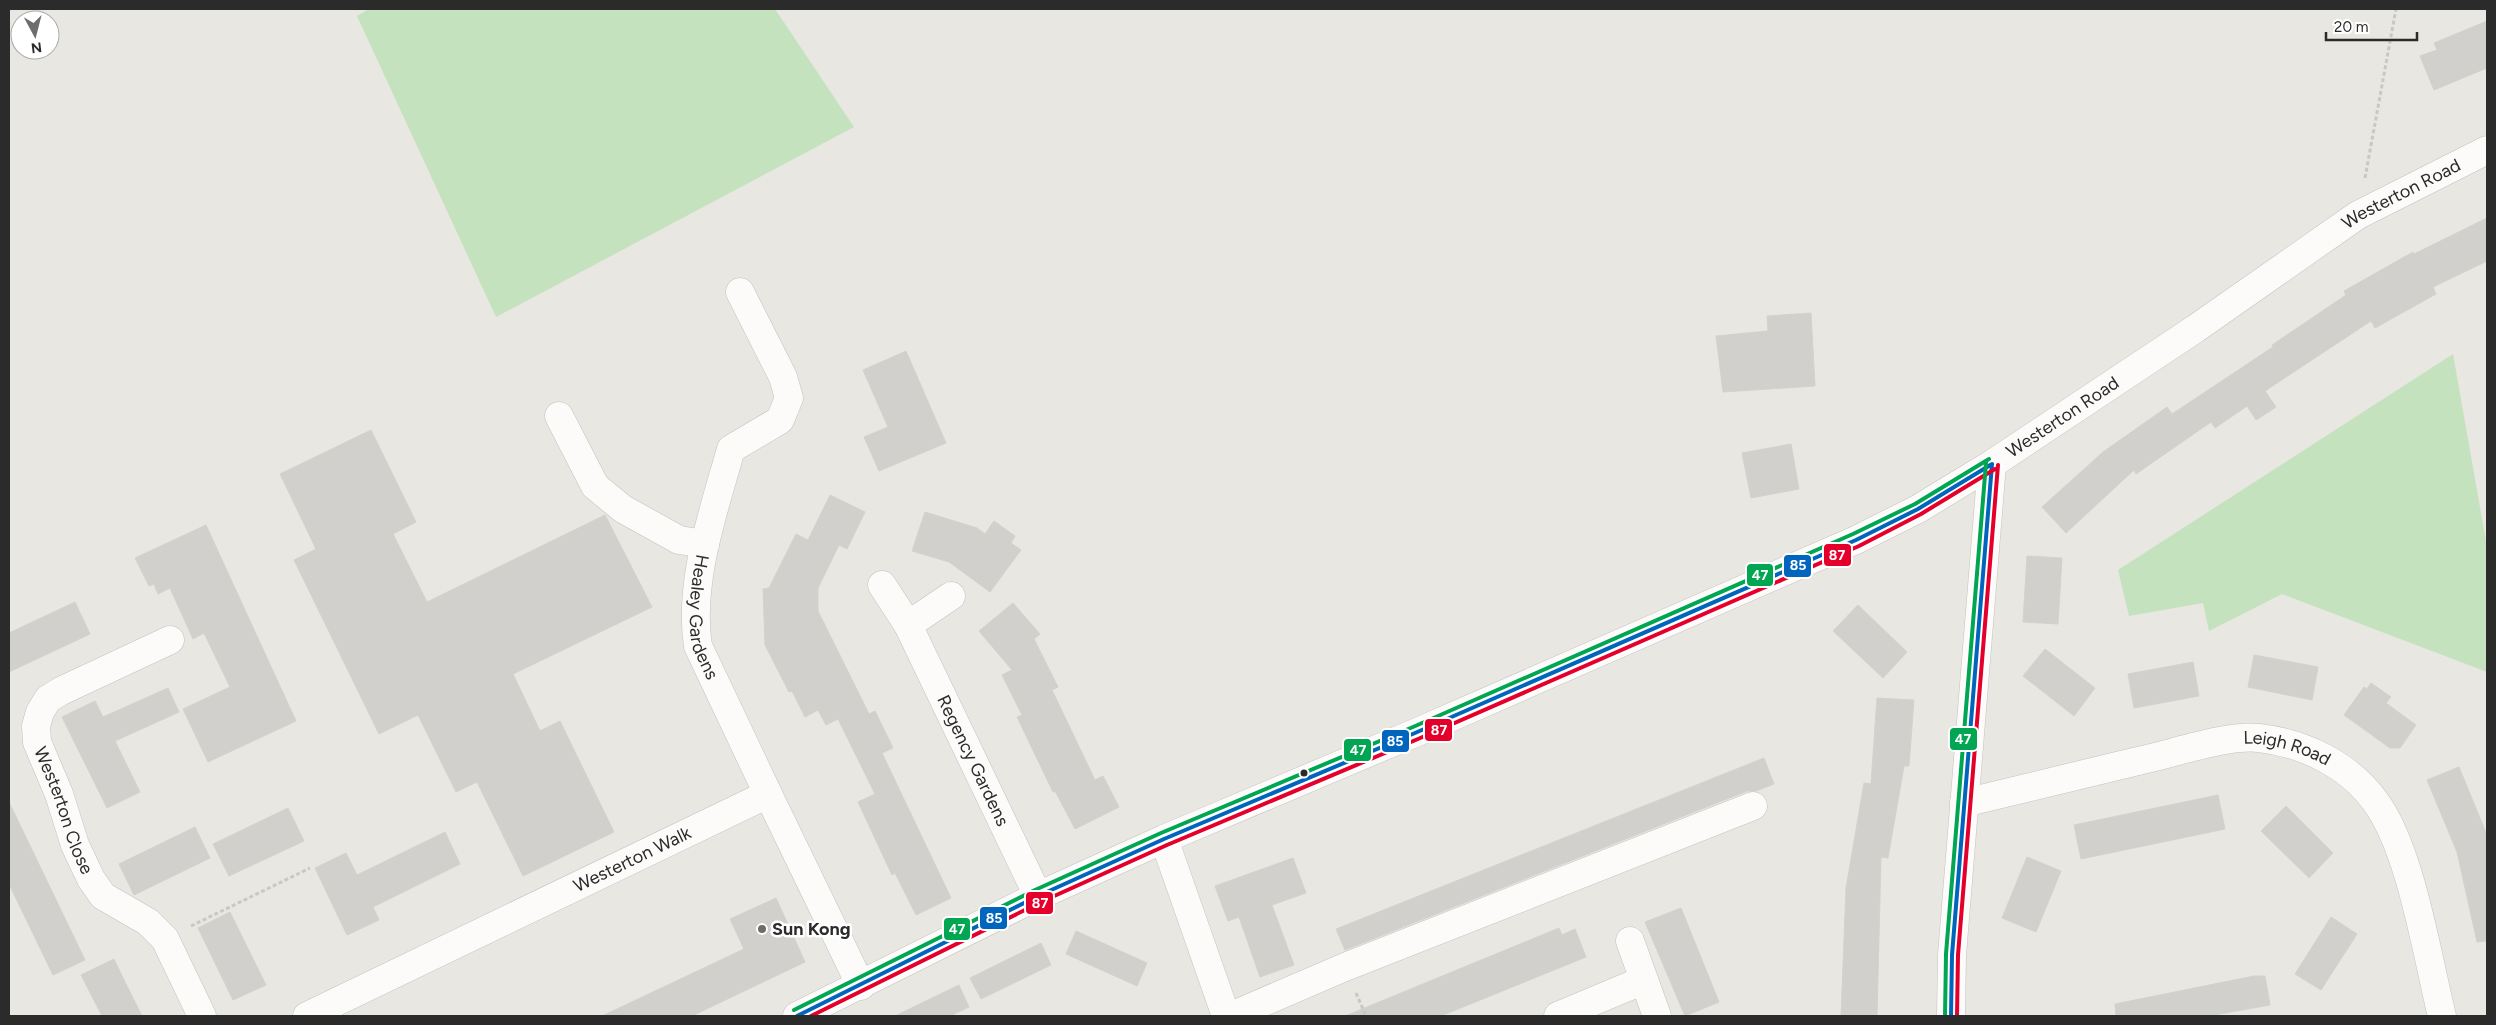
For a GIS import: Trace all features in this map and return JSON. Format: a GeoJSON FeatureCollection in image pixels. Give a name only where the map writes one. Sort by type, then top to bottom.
{"type":"FeatureCollection","features":[{"type":"Feature","properties":{"kind":"street","name":"Westerton Road"},"geometry":{"type":"LineString","coordinates":[[797,1016],[861,986],[1038,896],[1164,839],[1424,730],[1856,540],[1918,509],[1992,464],[2195,329],[2358,215],[2487,150]]}},
{"type":"Feature","properties":{"kind":"street","name":"Healey Gardens"},"geometry":{"type":"LineString","coordinates":[[740,292],[783,377],[790,398],[780,420],[731,449],[705,544],[694,623],[698,646],[768,794]]}},
{"type":"Feature","properties":{"kind":"street"},"geometry":{"type":"LineString","coordinates":[[559,416],[595,486],[623,509],[679,540],[705,544]]}},
{"type":"Feature","properties":{"kind":"street"},"geometry":{"type":"LineString","coordinates":[[1951,1016],[1952,955],[1992,464]]}},
{"type":"Feature","properties":{"kind":"street","name":"Regency Gardens"},"geometry":{"type":"LineString","coordinates":[[882,585],[908,625],[1038,896]]}},
{"type":"Feature","properties":{"kind":"street"},"geometry":{"type":"LineString","coordinates":[[908,625],[951,596]]}},
{"type":"Feature","properties":{"kind":"street","name":"Westerton Close"},"geometry":{"type":"LineString","coordinates":[[170,640],[61,691],[48,700],[40,712],[36,726],[37,742],[59,794],[75,845],[91,879],[103,896],[148,922],[165,939],[202,1016]]}},
{"type":"Feature","properties":{"kind":"street","name":"Leigh Road"},"geometry":{"type":"LineString","coordinates":[[1964,803],[2211,743],[2257,738],[2302,746],[2343,768],[2375,801],[2392,833],[2413,895],[2442,1016]]}},
{"type":"Feature","properties":{"kind":"street"},"geometry":{"type":"LineString","coordinates":[[768,794],[861,986]]}},
{"type":"Feature","properties":{"kind":"street","name":"Westerton Walk"},"geometry":{"type":"LineString","coordinates":[[307,1016],[768,794]]}},
{"type":"Feature","properties":{"kind":"street"},"geometry":{"type":"LineString","coordinates":[[1231,1016],[1354,963],[1753,806]]}},
{"type":"Feature","properties":{"kind":"street"},"geometry":{"type":"LineString","coordinates":[[1164,839],[1226,1016]]}},
{"type":"Feature","properties":{"kind":"street"},"geometry":{"type":"LineString","coordinates":[[1630,941],[1657,1016]]}},
{"type":"Feature","properties":{"kind":"street"},"geometry":{"type":"LineString","coordinates":[[1558,1016],[1644,980]]}},
{"type":"Feature","properties":{"kind":"path"},"geometry":{"type":"LineString","coordinates":[[2358,215],[2396,9]]}},
{"type":"Feature","properties":{"kind":"path"},"geometry":{"type":"LineString","coordinates":[[165,939],[310,868]]}},
{"type":"Feature","properties":{"kind":"green space"},"geometry":{"type":"Polygon","coordinates":[[[369,9],[775,9],[854,127],[496,317],[357,16],[369,9]]]}},
{"type":"Feature","properties":{"kind":"green space"},"geometry":{"type":"Polygon","coordinates":[[[2453,354],[2487,547],[2487,672],[2282,594],[2209,631],[2203,603],[2129,616],[2118,570],[2453,354]]]}},
{"type":"Feature","properties":{"kind":"building"},"geometry":{"type":"Polygon","coordinates":[[[2487,21],[2487,68],[2434,90],[2420,56],[2437,50],[2434,43],[2487,21]]]}},
{"type":"Feature","properties":{"kind":"building"},"geometry":{"type":"Polygon","coordinates":[[[2487,218],[2487,261],[2433,287],[2436,294],[2375,328],[2371,321],[2265,391],[2276,407],[2256,420],[2247,406],[2215,428],[2211,422],[2136,474],[2134,470],[2066,533],[2042,507],[2103,452],[2167,407],[2172,414],[2273,347],[2272,345],[2346,295],[2344,291],[2413,252],[2414,254],[2487,218]]]}},
{"type":"Feature","properties":{"kind":"building"},"geometry":{"type":"Polygon","coordinates":[[[1811,313],[1815,386],[1723,392],[1716,336],[1768,331],[1767,316],[1811,313]]]}},
{"type":"Feature","properties":{"kind":"building"},"geometry":{"type":"Polygon","coordinates":[[[906,351],[946,443],[879,471],[864,437],[888,427],[863,370],[906,351]]]}},
{"type":"Feature","properties":{"kind":"building"},"geometry":{"type":"Polygon","coordinates":[[[371,430],[416,522],[393,534],[427,602],[605,515],[652,607],[513,674],[540,731],[560,721],[614,832],[523,876],[477,782],[456,792],[418,715],[379,734],[294,560],[316,549],[280,474],[371,430]]]}},
{"type":"Feature","properties":{"kind":"building"},"geometry":{"type":"Polygon","coordinates":[[[1791,444],[1799,489],[1751,498],[1742,453],[1791,444]]]}},
{"type":"Feature","properties":{"kind":"building"},"geometry":{"type":"Polygon","coordinates":[[[830,495],[865,512],[847,549],[839,545],[818,588],[818,611],[869,714],[875,711],[893,748],[882,753],[951,898],[916,915],[895,873],[892,875],[858,802],[875,794],[838,719],[826,725],[818,710],[805,717],[792,691],[789,692],[765,645],[763,589],[769,588],[796,534],[808,540],[830,495]]]}},
{"type":"Feature","properties":{"kind":"building"},"geometry":{"type":"Polygon","coordinates":[[[925,512],[977,528],[985,534],[994,521],[1015,536],[1011,543],[1021,550],[990,592],[949,562],[912,551],[925,512]]]}},
{"type":"Feature","properties":{"kind":"building"},"geometry":{"type":"Polygon","coordinates":[[[206,525],[296,721],[208,762],[183,709],[230,687],[204,633],[193,639],[170,588],[158,594],[154,584],[149,586],[135,558],[206,525]]]}},
{"type":"Feature","properties":{"kind":"building"},"geometry":{"type":"Polygon","coordinates":[[[2027,556],[2062,558],[2058,624],[2023,622],[2027,556]]]}},
{"type":"Feature","properties":{"kind":"building"},"geometry":{"type":"Polygon","coordinates":[[[75,602],[90,634],[9,672],[9,633],[75,602]]]}},
{"type":"Feature","properties":{"kind":"building"},"geometry":{"type":"Polygon","coordinates":[[[1013,603],[1040,634],[1034,639],[1058,687],[1052,690],[1095,780],[1103,776],[1119,807],[1075,829],[1055,791],[1053,792],[1017,717],[1022,715],[1002,675],[1012,670],[979,631],[1013,603]]]}},
{"type":"Feature","properties":{"kind":"building"},"geometry":{"type":"Polygon","coordinates":[[[1858,605],[1907,652],[1883,678],[1833,631],[1858,605]]]}},
{"type":"Feature","properties":{"kind":"building"},"geometry":{"type":"Polygon","coordinates":[[[2045,649],[2095,688],[2074,716],[2023,676],[2045,649]]]}},
{"type":"Feature","properties":{"kind":"building"},"geometry":{"type":"Polygon","coordinates":[[[2254,655],[2318,667],[2312,700],[2248,687],[2254,655]]]}},
{"type":"Feature","properties":{"kind":"building"},"geometry":{"type":"Polygon","coordinates":[[[2193,662],[2199,696],[2134,708],[2128,674],[2193,662]]]}},
{"type":"Feature","properties":{"kind":"building"},"geometry":{"type":"Polygon","coordinates":[[[2371,683],[2391,697],[2386,703],[2416,725],[2400,748],[2390,748],[2344,715],[2364,687],[2367,689],[2371,683]]]}},
{"type":"Feature","properties":{"kind":"building"},"geometry":{"type":"Polygon","coordinates":[[[168,688],[179,712],[115,741],[140,792],[107,808],[62,717],[95,701],[103,717],[168,688]]]}},
{"type":"Feature","properties":{"kind":"building"},"geometry":{"type":"Polygon","coordinates":[[[1877,698],[1914,700],[1909,766],[1904,766],[1888,858],[1881,857],[1877,1016],[1841,1016],[1846,888],[1864,783],[1871,784],[1877,698]]]}},
{"type":"Feature","properties":{"kind":"building"},"geometry":{"type":"Polygon","coordinates":[[[1764,758],[1774,784],[1756,791],[1747,791],[1345,950],[1336,929],[1764,758]]]}},
{"type":"Feature","properties":{"kind":"building"},"geometry":{"type":"Polygon","coordinates":[[[2459,767],[2487,835],[2487,941],[2477,942],[2457,852],[2427,780],[2459,767]]]}},
{"type":"Feature","properties":{"kind":"building"},"geometry":{"type":"Polygon","coordinates":[[[2218,795],[2225,829],[2081,859],[2074,825],[2218,795]]]}},
{"type":"Feature","properties":{"kind":"building"},"geometry":{"type":"Polygon","coordinates":[[[9,802],[85,960],[53,975],[9,884],[9,802]]]}},
{"type":"Feature","properties":{"kind":"building"},"geometry":{"type":"Polygon","coordinates":[[[2286,806],[2333,853],[2309,878],[2261,831],[2286,806]]]}},
{"type":"Feature","properties":{"kind":"building"},"geometry":{"type":"Polygon","coordinates":[[[288,808],[304,841],[229,876],[213,844],[288,808]]]}},
{"type":"Feature","properties":{"kind":"building"},"geometry":{"type":"Polygon","coordinates":[[[195,827],[210,858],[134,895],[119,864],[195,827]]]}},
{"type":"Feature","properties":{"kind":"building"},"geometry":{"type":"Polygon","coordinates":[[[445,832],[460,864],[373,907],[379,920],[347,935],[315,868],[346,853],[357,875],[445,832]]]}},
{"type":"Feature","properties":{"kind":"building"},"geometry":{"type":"Polygon","coordinates":[[[2027,857],[2061,871],[2036,932],[2002,918],[2027,857]]]}},
{"type":"Feature","properties":{"kind":"building"},"geometry":{"type":"Polygon","coordinates":[[[1293,858],[1306,893],[1272,905],[1294,965],[1260,977],[1239,917],[1228,921],[1215,886],[1293,858]]]}},
{"type":"Feature","properties":{"kind":"building"},"geometry":{"type":"Polygon","coordinates":[[[776,898],[805,962],[692,1016],[602,1016],[744,949],[730,919],[776,898]]]}},
{"type":"Feature","properties":{"kind":"building"},"geometry":{"type":"Polygon","coordinates":[[[1681,908],[1719,1002],[1685,1016],[1645,922],[1681,908]]]}},
{"type":"Feature","properties":{"kind":"building"},"geometry":{"type":"Polygon","coordinates":[[[230,912],[266,985],[233,1000],[198,928],[230,912]]]}},
{"type":"Feature","properties":{"kind":"building"},"geometry":{"type":"Polygon","coordinates":[[[2331,917],[2357,934],[2321,990],[2295,974],[2331,917]]]}},
{"type":"Feature","properties":{"kind":"building"},"geometry":{"type":"Polygon","coordinates":[[[1559,928],[1562,935],[1575,929],[1586,957],[1441,1016],[1345,1016],[1559,928]]]}},
{"type":"Feature","properties":{"kind":"building"},"geometry":{"type":"Polygon","coordinates":[[[1076,931],[1147,963],[1137,986],[1066,954],[1076,931]]]}},
{"type":"Feature","properties":{"kind":"building"},"geometry":{"type":"Polygon","coordinates":[[[1041,943],[1051,965],[981,999],[970,978],[1041,943]]]}},
{"type":"Feature","properties":{"kind":"building"},"geometry":{"type":"Polygon","coordinates":[[[114,959],[142,1016],[102,1016],[81,975],[114,959]]]}},
{"type":"Feature","properties":{"kind":"building"},"geometry":{"type":"Polygon","coordinates":[[[2254,976],[2265,976],[2270,1005],[2209,1016],[2116,1016],[2115,1004],[2254,976]]]}},
{"type":"Feature","properties":{"kind":"building"},"geometry":{"type":"Polygon","coordinates":[[[959,985],[969,1007],[950,1016],[895,1016],[959,985]]]}},
{"type":"Feature","properties":{"kind":"transit line","name":"47"},"geometry":{"type":"LineString","coordinates":[[794,1010],[1035,890],[1161,833],[1413,727],[1853,534],[1915,504],[1989,459]]}},
{"type":"Feature","properties":{"kind":"transit line","name":"47"},"geometry":{"type":"LineString","coordinates":[[1945,1016],[1946,954],[1986,463]]}},
{"type":"Feature","properties":{"kind":"transit line","name":"85"},"geometry":{"type":"LineString","coordinates":[[797,1016],[1038,896],[1164,839],[1415,733],[1856,540],[1918,509],[1992,464]]}},
{"type":"Feature","properties":{"kind":"transit line","name":"85"},"geometry":{"type":"LineString","coordinates":[[1951,1016],[1952,955],[1992,464]]}},
{"type":"Feature","properties":{"kind":"transit line","name":"87"},"geometry":{"type":"LineString","coordinates":[[1957,1016],[1958,955],[1998,465]]}},
{"type":"Feature","properties":{"kind":"transit line","name":"87"},"geometry":{"type":"LineString","coordinates":[[811,1016],[1041,902],[1167,845],[1418,739],[1859,546],[1921,514],[1995,469]]}},
{"type":"Feature","properties":{"kind":"place","name":"Sun Kong"},"geometry":{"type":"Point","coordinates":[762,929]}}]}
